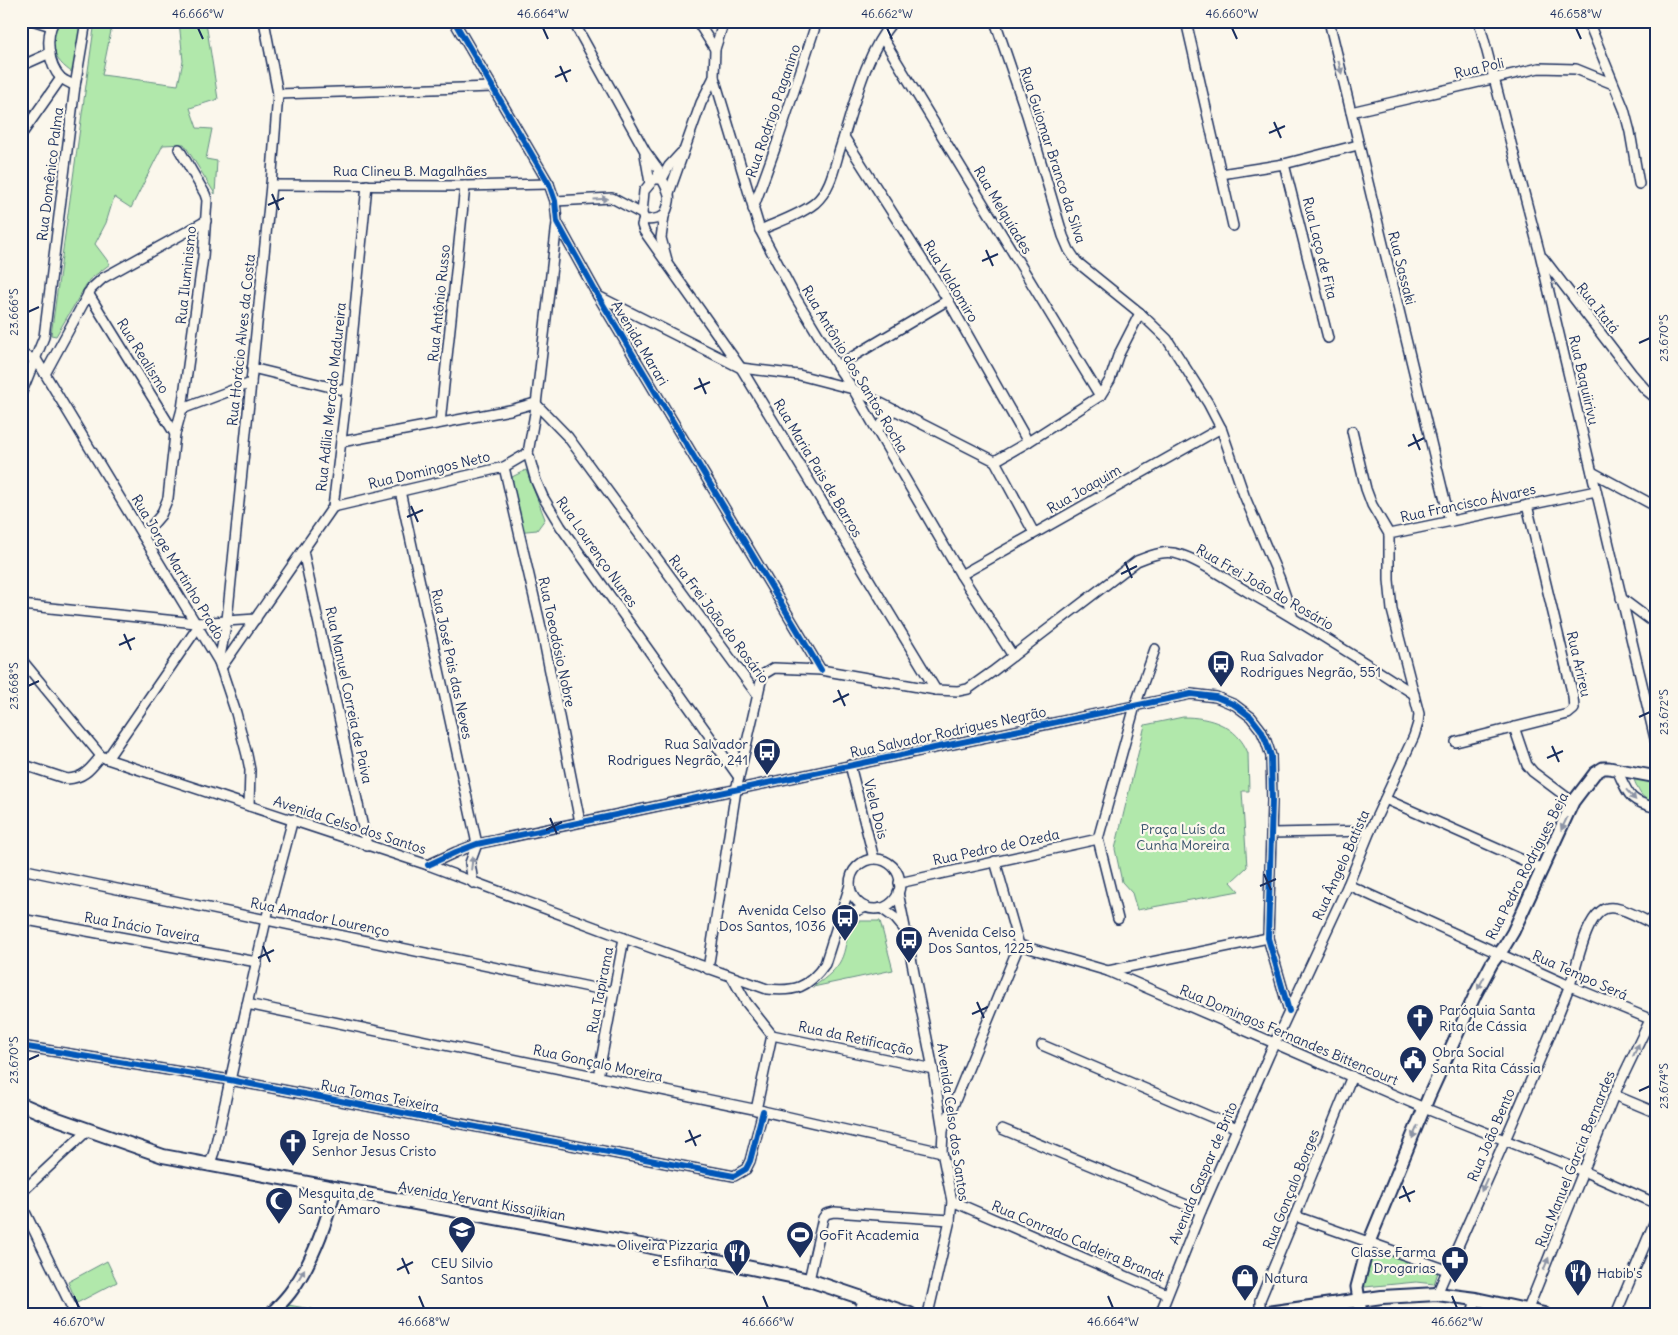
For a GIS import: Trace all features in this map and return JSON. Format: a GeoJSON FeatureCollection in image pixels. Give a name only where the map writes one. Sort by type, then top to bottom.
{"type":"FeatureCollection","features":[{"type":"Feature","properties":{"kind":"main road","name":"Avenida Yervant Kissajikian"},"geometry":{"type":"LineString","coordinates":[[21,1104],[163,1156],[646,1246],[809,1280],[910,1314]]}},
{"type":"Feature","properties":{"kind":"main road"},"geometry":{"type":"LineString","coordinates":[[1260,1314],[1382,1297],[1437,1294],[1528,1309],[1544,1314]]}},
{"type":"Feature","properties":{"kind":"street"},"geometry":{"type":"LineString","coordinates":[[35,21],[52,24],[49,40],[50,53],[54,65],[62,78],[75,86]]}},
{"type":"Feature","properties":{"kind":"street","name":"Rua Domênico Palma"},"geometry":{"type":"LineString","coordinates":[[21,394],[44,337],[75,86],[86,21]]}},
{"type":"Feature","properties":{"kind":"street","name":"Rua Horácio Alves da Costa"},"geometry":{"type":"LineString","coordinates":[[220,665],[227,620],[271,185],[278,94],[264,21]]}},
{"type":"Feature","properties":{"kind":"street","name":"Avenida Marari"},"geometry":{"type":"LineString","coordinates":[[454,21],[550,184],[555,201],[557,222],[598,296],[821,670]]}},
{"type":"Feature","properties":{"kind":"street"},"geometry":{"type":"LineString","coordinates":[[573,21],[645,151],[658,169],[660,179],[669,192]]}},
{"type":"Feature","properties":{"kind":"street"},"geometry":{"type":"LineString","coordinates":[[697,21],[715,49]]}},
{"type":"Feature","properties":{"kind":"street"},"geometry":{"type":"LineString","coordinates":[[555,201],[612,198],[648,220],[664,216],[670,204],[669,192],[683,151],[701,103],[714,77],[715,49],[724,21]]}},
{"type":"Feature","properties":{"kind":"street","name":"Rua Rodrigo Paganino"},"geometry":{"type":"LineString","coordinates":[[753,209],[817,21]]}},
{"type":"Feature","properties":{"kind":"street"},"geometry":{"type":"LineString","coordinates":[[760,230],[799,213],[816,202],[828,186],[874,51],[893,21]]}},
{"type":"Feature","properties":{"kind":"street","name":"Rua Guiomar Branco da Silva"},"geometry":{"type":"LineString","coordinates":[[995,21],[1027,115],[1063,236],[1069,250],[1076,262],[1140,313],[1167,339],[1208,403],[1221,428],[1244,494],[1279,577],[1293,618]]}},
{"type":"Feature","properties":{"kind":"street"},"geometry":{"type":"LineString","coordinates":[[1186,21],[1233,226]]}},
{"type":"Feature","properties":{"kind":"street","name":"Rua Sassaki"},"geometry":{"type":"LineString","coordinates":[[1329,21],[1450,521]]}},
{"type":"Feature","properties":{"kind":"street","name":"Rua Baquiirivu"},"geometry":{"type":"LineString","coordinates":[[1479,21],[1540,254],[1657,747]]}},
{"type":"Feature","properties":{"kind":"street"},"geometry":{"type":"LineString","coordinates":[[1588,21],[1624,109],[1639,184]]}},
{"type":"Feature","properties":{"kind":"street"},"geometry":{"type":"LineString","coordinates":[[1652,21],[1657,34]]}},
{"type":"Feature","properties":{"kind":"street","name":"Rua Melquíades"},"geometry":{"type":"LineString","coordinates":[[882,37],[1100,396]]}},
{"type":"Feature","properties":{"kind":"street"},"geometry":{"type":"LineString","coordinates":[[21,66],[50,53]]}},
{"type":"Feature","properties":{"kind":"street","name":"Rua Poli"},"geometry":{"type":"LineString","coordinates":[[1351,112],[1539,68],[1576,69],[1613,84]]}},
{"type":"Feature","properties":{"kind":"street","name":"Rua Antônio dos Santos Rocha"},"geometry":{"type":"LineString","coordinates":[[714,77],[760,230],[796,298],[853,389],[961,576],[1012,656]]}},
{"type":"Feature","properties":{"kind":"street"},"geometry":{"type":"LineString","coordinates":[[21,135],[62,78]]}},
{"type":"Feature","properties":{"kind":"street"},"geometry":{"type":"LineString","coordinates":[[278,94],[493,87]]}},
{"type":"Feature","properties":{"kind":"street","name":"Rua Valdomiro"},"geometry":{"type":"LineString","coordinates":[[844,137],[948,300],[1028,442]]}},
{"type":"Feature","properties":{"kind":"street"},"geometry":{"type":"LineString","coordinates":[[1221,174],[1284,164],[1358,145]]}},
{"type":"Feature","properties":{"kind":"street","name":"Rua Iluminismo"},"geometry":{"type":"LineString","coordinates":[[143,536],[161,514],[168,498],[175,434],[182,409],[198,296],[206,220],[207,200],[205,194],[180,149]]}},
{"type":"Feature","properties":{"kind":"street"},"geometry":{"type":"LineString","coordinates":[[645,151],[650,182]]}},
{"type":"Feature","properties":{"kind":"street"},"geometry":{"type":"LineString","coordinates":[[643,216],[644,191],[650,182],[660,179],[683,151]]}},
{"type":"Feature","properties":{"kind":"street","name":"Rua Laço de Fita"},"geometry":{"type":"LineString","coordinates":[[1284,164],[1328,338]]}},
{"type":"Feature","properties":{"kind":"street","name":"Rua Adília Mercado Madureira"},"geometry":{"type":"LineString","coordinates":[[220,665],[256,619],[333,507],[347,391],[367,184]]}},
{"type":"Feature","properties":{"kind":"street","name":"Rua Clineu B. Magalhães"},"geometry":{"type":"LineString","coordinates":[[271,185],[465,186],[550,184]]}},
{"type":"Feature","properties":{"kind":"street","name":"Rua Antônio Russo"},"geometry":{"type":"LineString","coordinates":[[440,423],[465,186]]}},
{"type":"Feature","properties":{"kind":"street","name":"Rua Maria Pais de Barros"},"geometry":{"type":"LineString","coordinates":[[643,216],[642,225],[644,231],[741,368],[936,690]]}},
{"type":"Feature","properties":{"kind":"street","name":"Rua Maria Pais de Barros"},"geometry":{"type":"LineString","coordinates":[[664,216],[661,238],[668,265]]}},
{"type":"Feature","properties":{"kind":"street"},"geometry":{"type":"LineString","coordinates":[[45,374],[88,293],[103,278],[206,220]]}},
{"type":"Feature","properties":{"kind":"street","name":"Rua Lourenço Nunes"},"geometry":{"type":"LineString","coordinates":[[557,222],[528,453],[536,482],[561,527],[738,776]]}},
{"type":"Feature","properties":{"kind":"street","name":"Rua Itatá"},"geometry":{"type":"LineString","coordinates":[[1540,254],[1632,374],[1657,399]]}},
{"type":"Feature","properties":{"kind":"street","name":"Rua Realismo"},"geometry":{"type":"LineString","coordinates":[[88,293],[175,434]]}},
{"type":"Feature","properties":{"kind":"street"},"geometry":{"type":"LineString","coordinates":[[598,296],[741,368],[799,376],[853,389],[995,461],[1034,533]]}},
{"type":"Feature","properties":{"kind":"street"},"geometry":{"type":"LineString","coordinates":[[837,366],[948,300]]}},
{"type":"Feature","properties":{"kind":"street"},"geometry":{"type":"LineString","coordinates":[[995,461],[1100,396],[1110,380],[1118,356],[1140,313]]}},
{"type":"Feature","properties":{"kind":"street"},"geometry":{"type":"LineString","coordinates":[[21,355],[36,359]]}},
{"type":"Feature","properties":{"kind":"street","name":"Rua Jorge Martinho Prado"},"geometry":{"type":"LineString","coordinates":[[36,359],[220,665],[248,755],[250,770],[249,806]]}},
{"type":"Feature","properties":{"kind":"street"},"geometry":{"type":"LineString","coordinates":[[252,368],[347,391]]}},
{"type":"Feature","properties":{"kind":"street"},"geometry":{"type":"LineString","coordinates":[[182,409],[251,383]]}},
{"type":"Feature","properties":{"kind":"street"},"geometry":{"type":"LineString","coordinates":[[341,442],[535,403]]}},
{"type":"Feature","properties":{"kind":"street","name":"Rua Frei João do Rosário"},"geometry":{"type":"LineString","coordinates":[[535,403],[568,437],[758,696]]}},
{"type":"Feature","properties":{"kind":"street"},"geometry":{"type":"LineString","coordinates":[[877,431],[887,416],[895,410]]}},
{"type":"Feature","properties":{"kind":"street","name":"Rua Joaquim"},"geometry":{"type":"LineString","coordinates":[[961,576],[1221,428]]}},
{"type":"Feature","properties":{"kind":"street"},"geometry":{"type":"LineString","coordinates":[[1352,431],[1366,489],[1372,505],[1389,534]]}},
{"type":"Feature","properties":{"kind":"street","name":"Rua Domingos Neto"},"geometry":{"type":"LineString","coordinates":[[333,507],[400,490],[504,468],[528,453]]}},
{"type":"Feature","properties":{"kind":"street","name":"Rua Toeodósio Nobre"},"geometry":{"type":"LineString","coordinates":[[504,468],[541,626],[580,822]]}},
{"type":"Feature","properties":{"kind":"street"},"geometry":{"type":"LineString","coordinates":[[1592,472],[1657,507]]}},
{"type":"Feature","properties":{"kind":"street","name":"Rua José Pais das Neves"},"geometry":{"type":"LineString","coordinates":[[400,490],[477,844]]}},
{"type":"Feature","properties":{"kind":"street","name":"Rua Francisco Álvares"},"geometry":{"type":"LineString","coordinates":[[1414,694],[1392,610],[1388,580],[1389,534],[1596,491]]}},
{"type":"Feature","properties":{"kind":"street","name":"Rua Arireu"},"geometry":{"type":"LineString","coordinates":[[1456,742],[1573,712],[1575,704],[1527,505]]}},
{"type":"Feature","properties":{"kind":"street","name":"Rua Manuel Correia de Paiva"},"geometry":{"type":"LineString","coordinates":[[303,551],[367,846]]}},
{"type":"Feature","properties":{"kind":"street","name":"Rua Frei João do Rosário"},"geometry":{"type":"LineString","coordinates":[[758,696],[764,674],[769,670],[780,668],[821,670],[936,690],[958,691],[968,689],[1137,561],[1154,554],[1168,552],[1181,555],[1205,567],[1293,618],[1414,694]]}},
{"type":"Feature","properties":{"kind":"street"},"geometry":{"type":"LineString","coordinates":[[1621,598],[1657,626]]}},
{"type":"Feature","properties":{"kind":"street"},"geometry":{"type":"LineString","coordinates":[[21,605],[197,625],[227,620],[256,619]]}},
{"type":"Feature","properties":{"kind":"street"},"geometry":{"type":"LineString","coordinates":[[21,764],[67,779],[84,775],[104,758],[197,625]]}},
{"type":"Feature","properties":{"kind":"street"},"geometry":{"type":"LineString","coordinates":[[1118,919],[1098,839],[1134,706],[1156,649]]}},
{"type":"Feature","properties":{"kind":"street"},"geometry":{"type":"LineString","coordinates":[[21,660],[104,758]]}},
{"type":"Feature","properties":{"kind":"street"},"geometry":{"type":"LineString","coordinates":[[21,669],[33,674]]}},
{"type":"Feature","properties":{"kind":"street","name":"Rua Salvador Rodrigues Negrão"},"geometry":{"type":"LineString","coordinates":[[428,865],[477,844],[580,822],[1190,694],[1216,697],[1235,705],[1251,717],[1261,730],[1271,756],[1272,833],[1268,938],[1289,1011]]}},
{"type":"Feature","properties":{"kind":"street","name":"Rua Ângelo Batista"},"geometry":{"type":"LineString","coordinates":[[1274,1044],[1348,885],[1370,831],[1414,736],[1418,723],[1418,714],[1414,694]]}},
{"type":"Feature","properties":{"kind":"street"},"geometry":{"type":"LineString","coordinates":[[708,968],[738,776],[758,696]]}},
{"type":"Feature","properties":{"kind":"street"},"geometry":{"type":"LineString","coordinates":[[1514,728],[1527,765],[1533,772],[1574,802]]}},
{"type":"Feature","properties":{"kind":"street","name":"Avenida Celso dos Santos"},"geometry":{"type":"LineString","coordinates":[[104,758],[428,865],[732,978],[767,989],[785,991],[799,988],[810,982],[825,964],[850,885]]}},
{"type":"Feature","properties":{"kind":"street","name":"Viela Dois"},"geometry":{"type":"LineString","coordinates":[[850,766],[874,859]]}},
{"type":"Feature","properties":{"kind":"street","name":"Rua Pedro Rodrigues Beja"},"geometry":{"type":"LineString","coordinates":[[1361,1314],[1357,1287],[1369,1242],[1424,1108],[1475,995],[1492,963],[1513,932],[1574,802],[1599,770],[1603,768],[1617,770]]}},
{"type":"Feature","properties":{"kind":"street"},"geometry":{"type":"LineString","coordinates":[[1617,770],[1657,777]]}},
{"type":"Feature","properties":{"kind":"street"},"geometry":{"type":"LineString","coordinates":[[1617,770],[1627,792],[1633,799],[1641,804],[1657,808]]}},
{"type":"Feature","properties":{"kind":"street"},"geometry":{"type":"LineString","coordinates":[[1385,799],[1543,869]]}},
{"type":"Feature","properties":{"kind":"street"},"geometry":{"type":"LineString","coordinates":[[209,1166],[214,1152],[266,920],[292,819]]}},
{"type":"Feature","properties":{"kind":"street"},"geometry":{"type":"LineString","coordinates":[[1272,833],[1370,831]]}},
{"type":"Feature","properties":{"kind":"street","name":"Rua Pedro de Ozeda"},"geometry":{"type":"LineString","coordinates":[[899,887],[995,861],[1098,839]]}},
{"type":"Feature","properties":{"kind":"street"},"geometry":{"type":"LineString","coordinates":[[473,883],[470,863],[477,844]]}},
{"type":"Feature","properties":{"kind":"street"},"geometry":{"type":"LineString","coordinates":[[866,907],[854,897],[850,885],[853,872],[857,867],[874,859],[886,862],[892,866],[898,876],[899,887],[894,899],[881,908]]}},
{"type":"Feature","properties":{"kind":"street"},"geometry":{"type":"LineString","coordinates":[[943,1131],[1019,945],[995,861]]}},
{"type":"Feature","properties":{"kind":"street","name":"Rua Amador Lourenço"},"geometry":{"type":"LineString","coordinates":[[21,869],[613,992]]}},
{"type":"Feature","properties":{"kind":"street","name":"Rua Tempo Será"},"geometry":{"type":"LineString","coordinates":[[1348,885],[1570,986],[1653,1021]]}},
{"type":"Feature","properties":{"kind":"street","name":"Avenida Celso dos Santos"},"geometry":{"type":"LineString","coordinates":[[899,887],[933,1069],[943,1131],[942,1152],[952,1201],[950,1220],[928,1314]]}},
{"type":"Feature","properties":{"kind":"street"},"geometry":{"type":"LineString","coordinates":[[838,926],[849,914],[866,907],[881,908],[895,918],[908,934]]}},
{"type":"Feature","properties":{"kind":"street","name":"Rua João Bento"},"geometry":{"type":"LineString","coordinates":[[1437,1294],[1570,986],[1589,929],[1595,917],[1608,907],[1614,907],[1657,926]]}},
{"type":"Feature","properties":{"kind":"street","name":"Rua Inácio Taveira"},"geometry":{"type":"LineString","coordinates":[[21,918],[257,962]]}},
{"type":"Feature","properties":{"kind":"street","name":"Rua Tapirama"},"geometry":{"type":"LineString","coordinates":[[598,1077],[624,938]]}},
{"type":"Feature","properties":{"kind":"street"},"geometry":{"type":"LineString","coordinates":[[1108,971],[1268,938]]}},
{"type":"Feature","properties":{"kind":"street","name":"Rua Domingos Fernandes Bittencourt"},"geometry":{"type":"LineString","coordinates":[[1019,945],[1108,971],[1424,1108],[1583,1171],[1657,1204]]}},
{"type":"Feature","properties":{"kind":"street"},"geometry":{"type":"LineString","coordinates":[[732,978],[746,1002],[772,1035],[759,1110]]}},
{"type":"Feature","properties":{"kind":"street","name":"Rua Gonçalo Moreira"},"geometry":{"type":"LineString","coordinates":[[246,1004],[759,1110],[942,1152]]}},
{"type":"Feature","properties":{"kind":"street","name":"Rua Manuel Garcia Bernardes"},"geometry":{"type":"LineString","coordinates":[[1528,1309],[1614,1095],[1653,1021]]}},
{"type":"Feature","properties":{"kind":"street","name":"Rua da Retificação"},"geometry":{"type":"LineString","coordinates":[[772,1035],[933,1069]]}},
{"type":"Feature","properties":{"kind":"street","name":"Avenida Gaspar de Brito"},"geometry":{"type":"LineString","coordinates":[[1160,1314],[1201,1211],[1274,1044]]}},
{"type":"Feature","properties":{"kind":"street"},"geometry":{"type":"LineString","coordinates":[[1042,1045],[1237,1128]]}},
{"type":"Feature","properties":{"kind":"street","name":"Rua Tomas Teixeira"},"geometry":{"type":"LineString","coordinates":[[21,1046],[230,1080],[734,1176],[746,1169],[750,1161],[759,1110]]}},
{"type":"Feature","properties":{"kind":"street","name":"Rua Gonçalo Borges"},"geometry":{"type":"LineString","coordinates":[[1260,1314],[1260,1300],[1352,1076]]}},
{"type":"Feature","properties":{"kind":"street"},"geometry":{"type":"LineString","coordinates":[[1614,1095],[1657,1113]]}},
{"type":"Feature","properties":{"kind":"street"},"geometry":{"type":"LineString","coordinates":[[1002,1129],[1201,1211]]}},
{"type":"Feature","properties":{"kind":"street"},"geometry":{"type":"LineString","coordinates":[[21,1195],[88,1130]]}},
{"type":"Feature","properties":{"kind":"street"},"geometry":{"type":"LineString","coordinates":[[271,1314],[292,1291],[311,1258],[331,1206],[335,1189]]}},
{"type":"Feature","properties":{"kind":"street","name":"Rua Conrado Caldeira Brandt"},"geometry":{"type":"LineString","coordinates":[[952,1201],[1167,1294]]}},
{"type":"Feature","properties":{"kind":"street"},"geometry":{"type":"LineString","coordinates":[[21,1204],[74,1314]]}},
{"type":"Feature","properties":{"kind":"street"},"geometry":{"type":"LineString","coordinates":[[809,1280],[823,1218],[829,1213],[950,1220]]}},
{"type":"Feature","properties":{"kind":"street"},"geometry":{"type":"LineString","coordinates":[[1295,1216],[1447,1270]]}},
{"type":"Feature","properties":{"kind":"street"},"geometry":{"type":"LineString","coordinates":[[1616,1314],[1657,1216]]}},
{"type":"Feature","properties":{"kind":"street"},"geometry":{"type":"LineString","coordinates":[[858,1314],[864,1300]]}},
{"type":"Feature","properties":{"kind":"street"},"geometry":{"type":"LineString","coordinates":[[1472,1314],[1476,1300]]}},
{"type":"Feature","properties":{"kind":"green space"},"geometry":{"type":"Polygon","coordinates":[[[58,21],[81,21],[73,73],[61,63],[54,51],[53,37],[58,21]]]}},
{"type":"Feature","properties":{"kind":"green space"},"geometry":{"type":"Polygon","coordinates":[[[95,21],[113,21],[102,75],[178,85],[183,61],[179,21],[204,21],[207,29],[218,99],[190,108],[197,128],[212,129],[206,159],[217,161],[215,194],[184,144],[163,145],[131,208],[114,197],[106,223],[95,244],[110,264],[89,280],[56,336],[51,335],[95,21]]]}},
{"type":"Feature","properties":{"kind":"green space"},"geometry":{"type":"Polygon","coordinates":[[[526,470],[545,519],[537,530],[516,532],[504,481],[526,470]]]}},
{"type":"Feature","properties":{"kind":"green space","name":"Praça Luís da Cunha Moreira"},"geometry":{"type":"Polygon","coordinates":[[[1183,717],[1193,717],[1221,724],[1237,736],[1248,753],[1249,791],[1242,791],[1247,867],[1231,882],[1239,891],[1137,910],[1132,893],[1122,882],[1115,849],[1145,725],[1183,717]]]}},
{"type":"Feature","properties":{"kind":"green space"},"geometry":{"type":"Polygon","coordinates":[[[1633,777],[1657,781],[1657,805],[1647,800],[1641,794],[1633,777]]]}},
{"type":"Feature","properties":{"kind":"green space"},"geometry":{"type":"Polygon","coordinates":[[[849,921],[880,921],[893,970],[813,987],[831,973],[841,960],[846,944],[849,921]]]}},
{"type":"Feature","properties":{"kind":"green space"},"geometry":{"type":"Polygon","coordinates":[[[1374,1249],[1438,1272],[1434,1284],[1416,1282],[1365,1287],[1364,1284],[1374,1249]]]}},
{"type":"Feature","properties":{"kind":"green space"},"geometry":{"type":"Polygon","coordinates":[[[107,1261],[117,1282],[77,1303],[68,1282],[107,1261]]]}},
{"type":"Feature","properties":{"kind":"green space"},"geometry":{"type":"Polygon","coordinates":[[[288,1305],[340,1314],[279,1314],[288,1305]]]}},
{"type":"Feature","properties":{"kind":"cycle path"},"geometry":{"type":"LineString","coordinates":[[454,21],[549,184],[555,201],[557,222],[598,296],[821,670]]}},
{"type":"Feature","properties":{"kind":"cycle path"},"geometry":{"type":"LineString","coordinates":[[428,865],[477,844],[1191,694],[1216,697],[1235,705],[1251,717],[1261,730],[1271,756],[1272,801],[1268,938],[1289,1011]]}},
{"type":"Feature","properties":{"kind":"cycle path"},"geometry":{"type":"LineString","coordinates":[[21,1046],[230,1080],[734,1176],[746,1169],[750,1161],[763,1111]]}},
{"type":"Feature","properties":{"kind":"place","name":"Rua Salvador Rodrigues Negrão, 551"},"geometry":{"type":"Point","coordinates":[1221,688]}},
{"type":"Feature","properties":{"kind":"place","name":"Rua Salvador Rodrigues Negrão, 241"},"geometry":{"type":"Point","coordinates":[767,776]}},
{"type":"Feature","properties":{"kind":"place","name":"Avenida Celso Dos Santos, 1036"},"geometry":{"type":"Point","coordinates":[845,942]}},
{"type":"Feature","properties":{"kind":"place","name":"Avenida Celso Dos Santos, 1225"},"geometry":{"type":"Point","coordinates":[909,964]}},
{"type":"Feature","properties":{"kind":"place","name":"Paróquia Santa Rita de Cássia"},"geometry":{"type":"Point","coordinates":[1420,1042]}},
{"type":"Feature","properties":{"kind":"place","name":"Obra Social Santa Rita Cássia"},"geometry":{"type":"Point","coordinates":[1413,1084]}},
{"type":"Feature","properties":{"kind":"place","name":"Igreja de Nosso Senhor Jesus Cristo"},"geometry":{"type":"Point","coordinates":[293,1167]}},
{"type":"Feature","properties":{"kind":"place","name":"Mesquita de Santo Amaro"},"geometry":{"type":"Point","coordinates":[279,1225]}},
{"type":"Feature","properties":{"kind":"place","name":"CEU Silvio Santos"},"geometry":{"type":"Point","coordinates":[462,1254]}},
{"type":"Feature","properties":{"kind":"place","name":"GoFit Academia"},"geometry":{"type":"Point","coordinates":[800,1259]}},
{"type":"Feature","properties":{"kind":"place","name":"Oliveira Pizzaria e Esfiharia"},"geometry":{"type":"Point","coordinates":[737,1277]}},
{"type":"Feature","properties":{"kind":"place","name":"Classe Farma Drogarias"},"geometry":{"type":"Point","coordinates":[1455,1284]}},
{"type":"Feature","properties":{"kind":"place","name":"Habib's"},"geometry":{"type":"Point","coordinates":[1578,1297]}},
{"type":"Feature","properties":{"kind":"place","name":"Natura"},"geometry":{"type":"Point","coordinates":[1245,1302]}}]}
